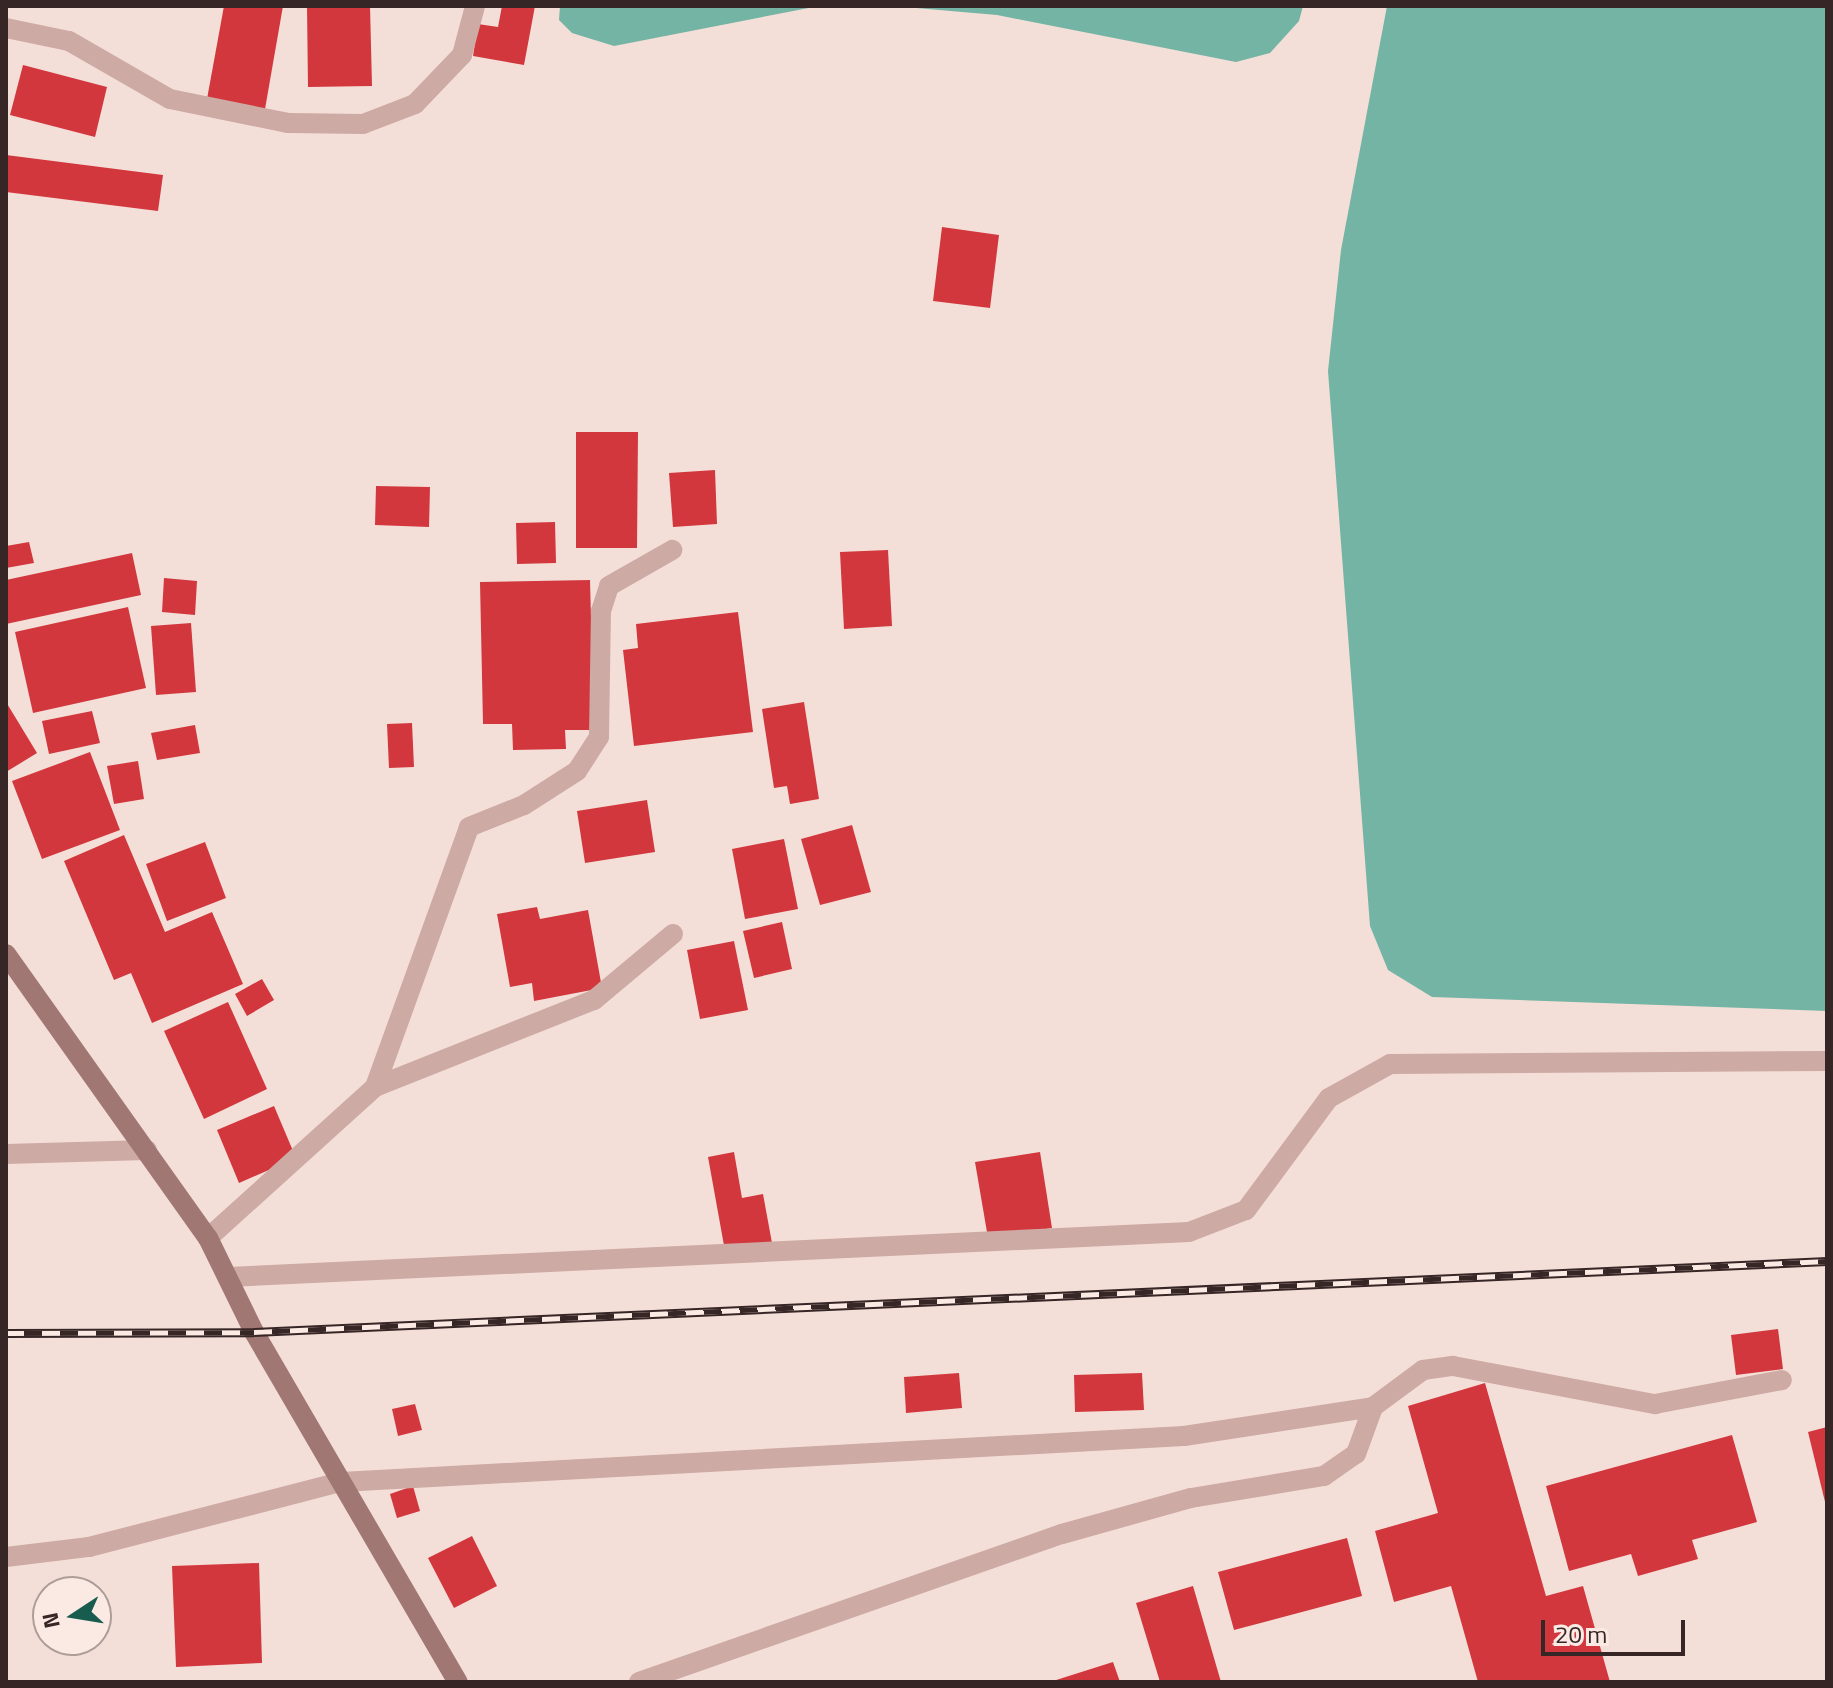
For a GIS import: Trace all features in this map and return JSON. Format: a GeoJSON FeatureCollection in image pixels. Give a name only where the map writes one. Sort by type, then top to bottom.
{"type":"FeatureCollection","features":[{"type":"Feature","properties":{"kind":"street"},"geometry":{"type":"LineString","coordinates":[[6,28],[69,41],[170,99],[288,123],[363,124],[415,104],[462,55],[475,6]]}},
{"type":"Feature","properties":{"kind":"street"},"geometry":{"type":"LineString","coordinates":[[375,1087],[469,827],[524,805],[577,771],[599,737],[601,611],[609,586],[672,550]]}},
{"type":"Feature","properties":{"kind":"street"},"geometry":{"type":"LineString","coordinates":[[208,1238],[375,1087],[594,1000],[673,934]]}},
{"type":"Feature","properties":{"kind":"street"},"geometry":{"type":"LineString","coordinates":[[6,954],[208,1238],[341,1482],[458,1682]]}},
{"type":"Feature","properties":{"kind":"street"},"geometry":{"type":"LineString","coordinates":[[228,1277],[1189,1232],[1246,1210],[1329,1098],[1390,1064],[1827,1061]]}},
{"type":"Feature","properties":{"kind":"street"},"geometry":{"type":"LineString","coordinates":[[6,1154],[147,1150]]}},
{"type":"Feature","properties":{"kind":"street"},"geometry":{"type":"LineString","coordinates":[[6,1557],[89,1547],[341,1482],[1184,1436],[1373,1407],[1423,1370],[1453,1366],[1655,1404],[1782,1380]]}},
{"type":"Feature","properties":{"kind":"street"},"geometry":{"type":"LineString","coordinates":[[639,1682],[1062,1534],[1191,1498],[1324,1476],[1356,1454],[1373,1407]]}},
{"type":"Feature","properties":{"kind":"water"},"geometry":{"type":"Polygon","coordinates":[[[560,6],[819,6],[614,46],[572,33],[559,20],[560,6]]]}},
{"type":"Feature","properties":{"kind":"water"},"geometry":{"type":"Polygon","coordinates":[[[893,6],[1303,6],[1299,21],[1270,53],[1236,62],[997,15],[893,6]]]}},
{"type":"Feature","properties":{"kind":"water"},"geometry":{"type":"Polygon","coordinates":[[[1387,6],[1827,6],[1827,1011],[1432,997],[1388,970],[1370,926],[1328,371],[1341,250],[1387,6]]]}},
{"type":"Feature","properties":{"kind":"building"},"geometry":{"type":"Polygon","coordinates":[[[224,6],[283,6],[265,109],[207,99],[224,6]]]}},
{"type":"Feature","properties":{"kind":"building"},"geometry":{"type":"Polygon","coordinates":[[[307,6],[370,6],[372,86],[308,87],[307,6]]]}},
{"type":"Feature","properties":{"kind":"building"},"geometry":{"type":"Polygon","coordinates":[[[502,6],[535,6],[524,65],[473,56],[478,24],[498,27],[502,6]]]}},
{"type":"Feature","properties":{"kind":"building"},"geometry":{"type":"Polygon","coordinates":[[[23,65],[107,87],[95,137],[10,115],[23,65]]]}},
{"type":"Feature","properties":{"kind":"building"},"geometry":{"type":"Polygon","coordinates":[[[6,155],[163,175],[158,211],[6,192],[6,155]]]}},
{"type":"Feature","properties":{"kind":"building"},"geometry":{"type":"Polygon","coordinates":[[[942,227],[999,235],[990,308],[933,301],[942,227]]]}},
{"type":"Feature","properties":{"kind":"building"},"geometry":{"type":"Polygon","coordinates":[[[576,432],[638,432],[637,548],[576,548],[576,432]]]}},
{"type":"Feature","properties":{"kind":"building"},"geometry":{"type":"Polygon","coordinates":[[[715,470],[717,524],[673,527],[669,473],[715,470]]]}},
{"type":"Feature","properties":{"kind":"building"},"geometry":{"type":"Polygon","coordinates":[[[376,486],[430,487],[429,527],[375,525],[376,486]]]}},
{"type":"Feature","properties":{"kind":"building"},"geometry":{"type":"Polygon","coordinates":[[[555,522],[556,563],[517,564],[516,523],[555,522]]]}},
{"type":"Feature","properties":{"kind":"building"},"geometry":{"type":"Polygon","coordinates":[[[29,542],[34,563],[6,568],[6,546],[29,542]]]}},
{"type":"Feature","properties":{"kind":"building"},"geometry":{"type":"Polygon","coordinates":[[[888,550],[892,626],[844,629],[840,552],[888,550]]]}},
{"type":"Feature","properties":{"kind":"building"},"geometry":{"type":"Polygon","coordinates":[[[132,553],[141,595],[6,624],[6,580],[132,553]]]}},
{"type":"Feature","properties":{"kind":"building"},"geometry":{"type":"Polygon","coordinates":[[[164,578],[197,581],[195,615],[162,612],[164,578]]]}},
{"type":"Feature","properties":{"kind":"building"},"geometry":{"type":"Polygon","coordinates":[[[590,580],[594,730],[565,730],[566,749],[513,750],[512,724],[483,724],[480,582],[590,580]]]}},
{"type":"Feature","properties":{"kind":"building"},"geometry":{"type":"Polygon","coordinates":[[[128,607],[146,688],[33,713],[15,632],[128,607]]]}},
{"type":"Feature","properties":{"kind":"building"},"geometry":{"type":"Polygon","coordinates":[[[738,612],[753,732],[634,746],[623,650],[638,648],[636,624],[738,612]]]}},
{"type":"Feature","properties":{"kind":"building"},"geometry":{"type":"Polygon","coordinates":[[[191,623],[196,692],[156,695],[151,626],[191,623]]]}},
{"type":"Feature","properties":{"kind":"building"},"geometry":{"type":"Polygon","coordinates":[[[6,702],[37,753],[6,772],[6,702]]]}},
{"type":"Feature","properties":{"kind":"building"},"geometry":{"type":"Polygon","coordinates":[[[804,702],[819,799],[790,804],[787,786],[774,788],[762,709],[804,702]]]}},
{"type":"Feature","properties":{"kind":"building"},"geometry":{"type":"Polygon","coordinates":[[[92,711],[100,743],[49,754],[42,721],[92,711]]]}},
{"type":"Feature","properties":{"kind":"building"},"geometry":{"type":"Polygon","coordinates":[[[412,723],[414,767],[389,768],[387,724],[412,723]]]}},
{"type":"Feature","properties":{"kind":"building"},"geometry":{"type":"Polygon","coordinates":[[[195,725],[200,753],[157,760],[151,733],[195,725]]]}},
{"type":"Feature","properties":{"kind":"building"},"geometry":{"type":"Polygon","coordinates":[[[90,752],[120,830],[42,859],[12,781],[90,752]]]}},
{"type":"Feature","properties":{"kind":"building"},"geometry":{"type":"Polygon","coordinates":[[[138,761],[144,799],[114,804],[107,766],[138,761]]]}},
{"type":"Feature","properties":{"kind":"building"},"geometry":{"type":"Polygon","coordinates":[[[647,800],[655,852],[585,863],[577,811],[647,800]]]}},
{"type":"Feature","properties":{"kind":"building"},"geometry":{"type":"Polygon","coordinates":[[[852,825],[871,892],[820,905],[801,839],[852,825]]]}},
{"type":"Feature","properties":{"kind":"building"},"geometry":{"type":"Polygon","coordinates":[[[124,835],[165,932],[212,912],[243,984],[152,1023],[131,973],[114,980],[64,861],[124,835]]]}},
{"type":"Feature","properties":{"kind":"building"},"geometry":{"type":"Polygon","coordinates":[[[784,839],[798,909],[745,919],[732,849],[784,839]]]}},
{"type":"Feature","properties":{"kind":"building"},"geometry":{"type":"Polygon","coordinates":[[[205,842],[226,898],[167,921],[146,864],[205,842]]]}},
{"type":"Feature","properties":{"kind":"building"},"geometry":{"type":"Polygon","coordinates":[[[537,907],[540,919],[588,910],[602,988],[534,1001],[532,983],[510,987],[497,914],[537,907]]]}},
{"type":"Feature","properties":{"kind":"building"},"geometry":{"type":"Polygon","coordinates":[[[782,922],[792,969],[754,978],[743,931],[782,922]]]}},
{"type":"Feature","properties":{"kind":"building"},"geometry":{"type":"Polygon","coordinates":[[[734,941],[748,1010],[700,1019],[687,950],[734,941]]]}},
{"type":"Feature","properties":{"kind":"building"},"geometry":{"type":"Polygon","coordinates":[[[262,979],[274,1000],[247,1016],[235,994],[262,979]]]}},
{"type":"Feature","properties":{"kind":"building"},"geometry":{"type":"Polygon","coordinates":[[[228,1002],[267,1089],[204,1119],[164,1031],[228,1002]]]}},
{"type":"Feature","properties":{"kind":"building"},"geometry":{"type":"Polygon","coordinates":[[[274,1106],[296,1158],[239,1183],[217,1130],[274,1106]]]}},
{"type":"Feature","properties":{"kind":"building"},"geometry":{"type":"Polygon","coordinates":[[[734,1152],[742,1198],[763,1194],[772,1243],[725,1251],[708,1157],[734,1152]]]}},
{"type":"Feature","properties":{"kind":"building"},"geometry":{"type":"Polygon","coordinates":[[[1040,1152],[1052,1228],[988,1238],[975,1162],[1040,1152]]]}},
{"type":"Feature","properties":{"kind":"building"},"geometry":{"type":"Polygon","coordinates":[[[1778,1329],[1783,1369],[1736,1375],[1731,1335],[1778,1329]]]}},
{"type":"Feature","properties":{"kind":"building"},"geometry":{"type":"Polygon","coordinates":[[[959,1373],[962,1408],[906,1413],[904,1377],[959,1373]]]}},
{"type":"Feature","properties":{"kind":"building"},"geometry":{"type":"Polygon","coordinates":[[[1142,1373],[1144,1410],[1075,1412],[1074,1375],[1142,1373]]]}},
{"type":"Feature","properties":{"kind":"building"},"geometry":{"type":"Polygon","coordinates":[[[1485,1383],[1546,1596],[1583,1586],[1610,1682],[1478,1682],[1451,1586],[1394,1602],[1375,1531],[1438,1513],[1408,1406],[1485,1383]]]}},
{"type":"Feature","properties":{"kind":"building"},"geometry":{"type":"Polygon","coordinates":[[[415,1404],[422,1430],[398,1436],[392,1409],[415,1404]]]}},
{"type":"Feature","properties":{"kind":"building"},"geometry":{"type":"Polygon","coordinates":[[[1827,1427],[1827,1506],[1826,1506],[1808,1432],[1827,1427]]]}},
{"type":"Feature","properties":{"kind":"building"},"geometry":{"type":"Polygon","coordinates":[[[1732,1435],[1757,1522],[1692,1540],[1698,1559],[1638,1576],[1631,1554],[1569,1571],[1546,1486],[1732,1435]]]}},
{"type":"Feature","properties":{"kind":"building"},"geometry":{"type":"Polygon","coordinates":[[[413,1486],[420,1511],[397,1518],[390,1494],[413,1486]]]}},
{"type":"Feature","properties":{"kind":"building"},"geometry":{"type":"Polygon","coordinates":[[[472,1536],[497,1586],[454,1608],[428,1558],[472,1536]]]}},
{"type":"Feature","properties":{"kind":"building"},"geometry":{"type":"Polygon","coordinates":[[[1347,1538],[1362,1596],[1234,1630],[1218,1572],[1347,1538]]]}},
{"type":"Feature","properties":{"kind":"building"},"geometry":{"type":"Polygon","coordinates":[[[259,1563],[262,1663],[176,1667],[172,1566],[259,1563]]]}},
{"type":"Feature","properties":{"kind":"building"},"geometry":{"type":"Polygon","coordinates":[[[1193,1586],[1221,1682],[1160,1682],[1136,1603],[1193,1586]]]}},
{"type":"Feature","properties":{"kind":"building"},"geometry":{"type":"Polygon","coordinates":[[[1113,1662],[1120,1682],[1053,1682],[1053,1681],[1113,1662]]]}},
{"type":"Feature","properties":{"kind":"railway"},"geometry":{"type":"LineString","coordinates":[[6,1333],[254,1332],[1827,1261]]}}]}
